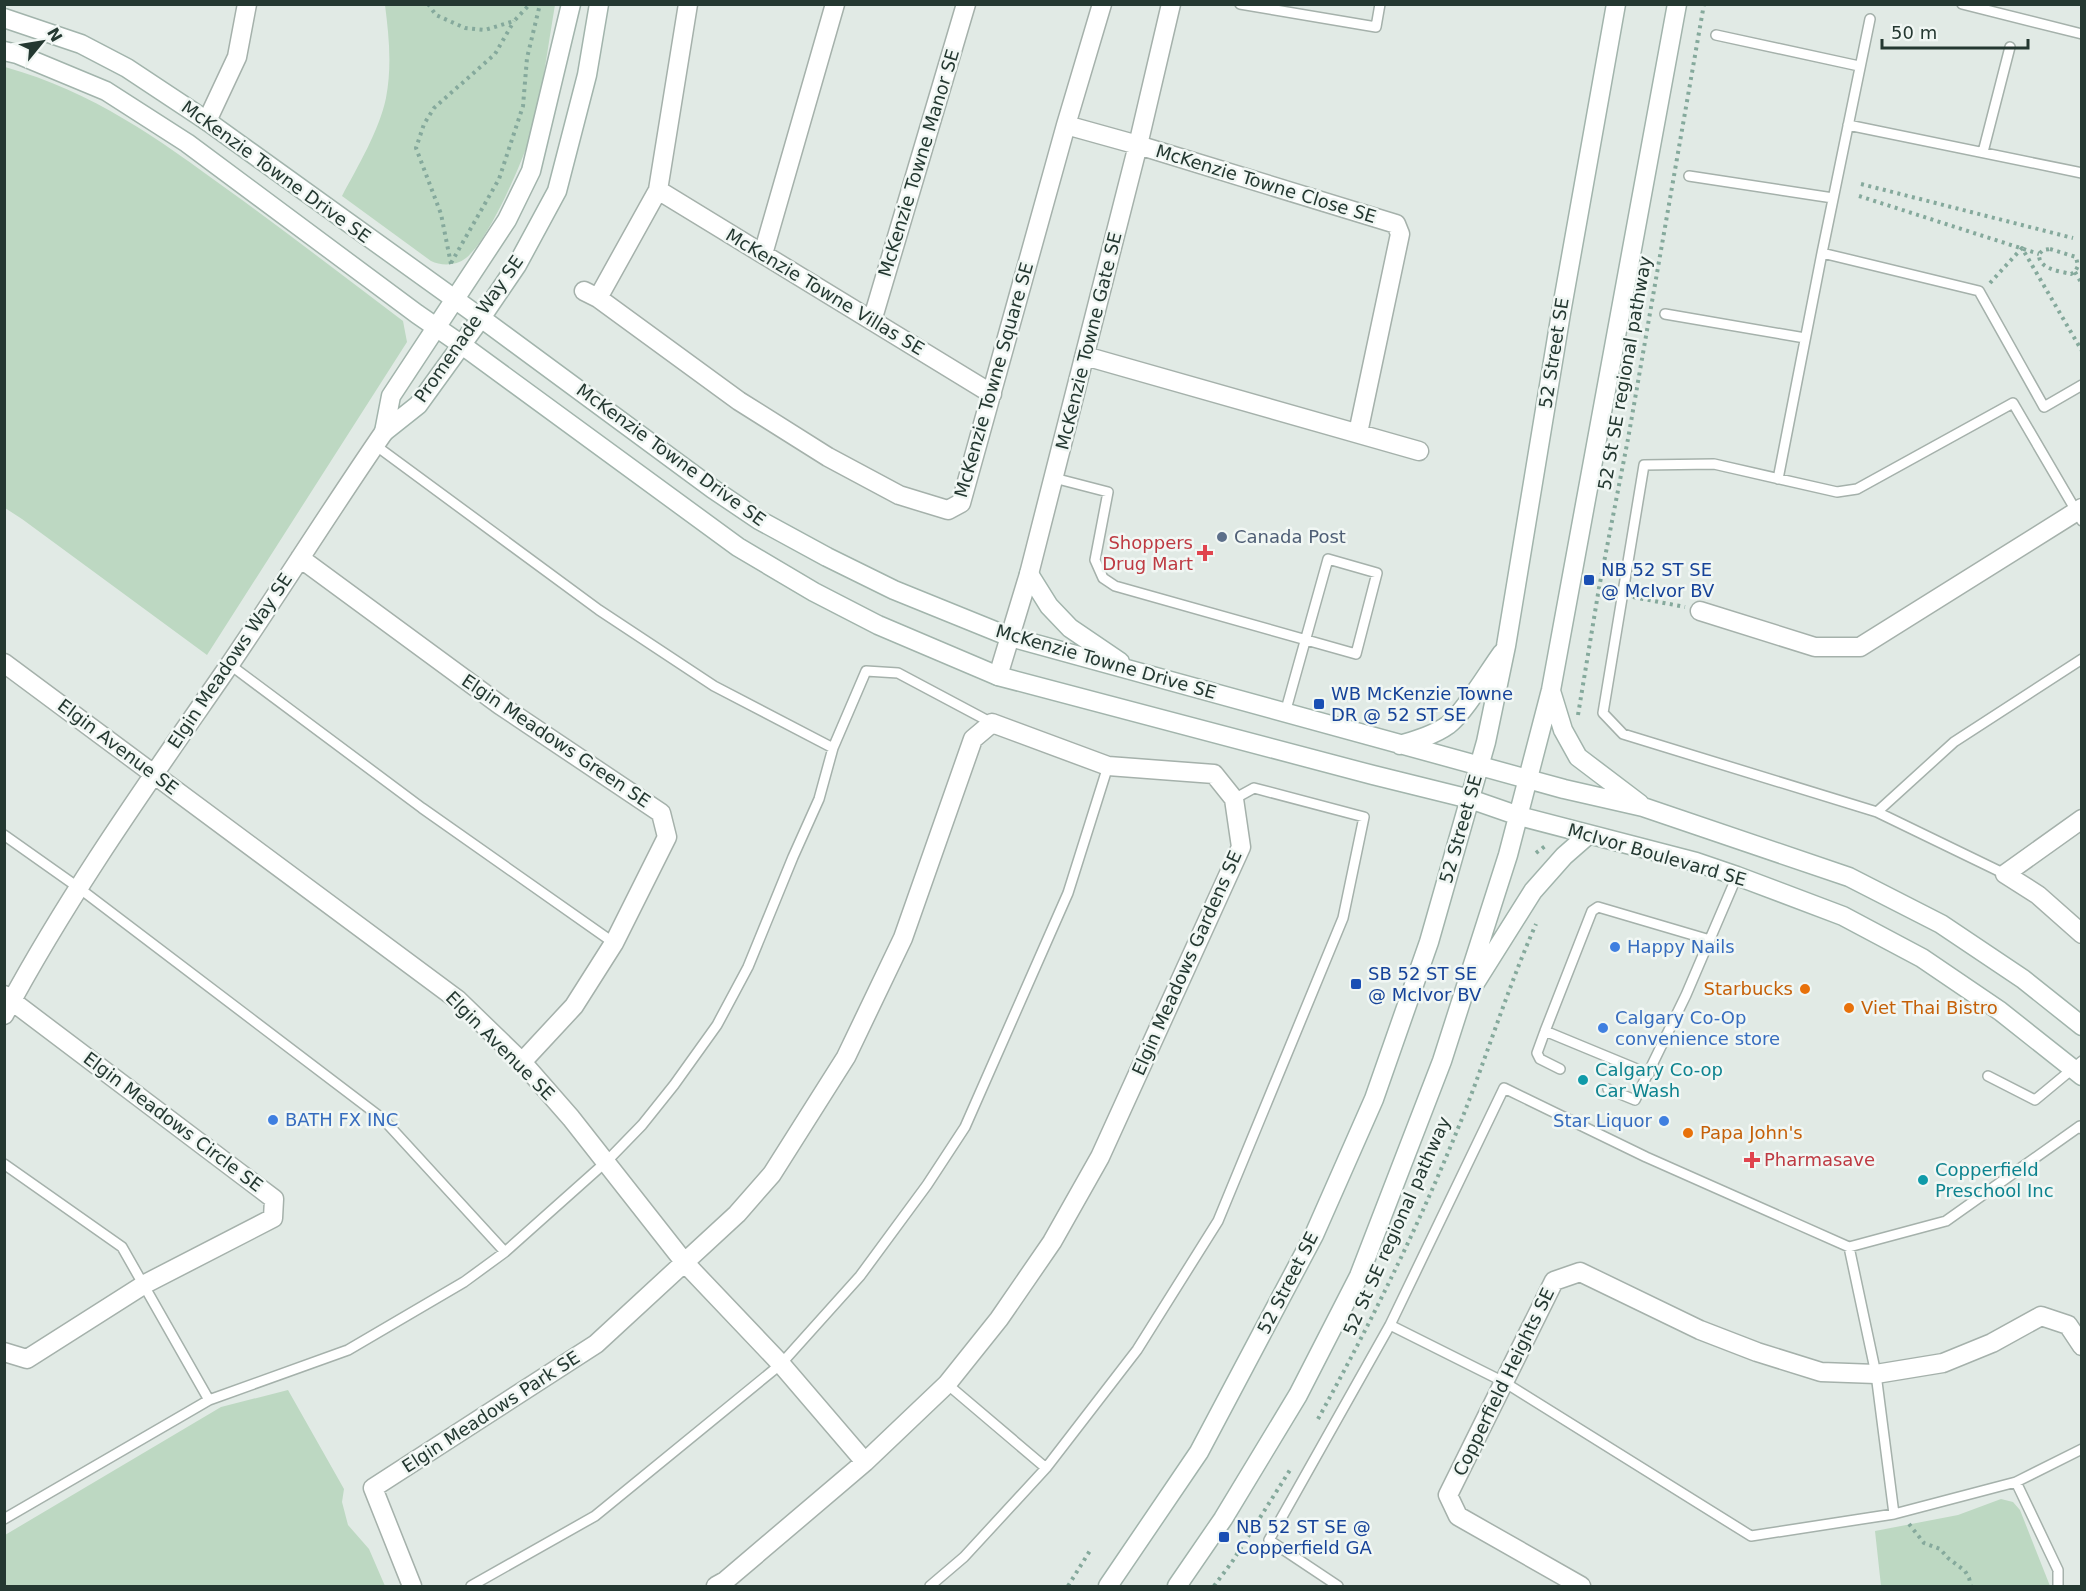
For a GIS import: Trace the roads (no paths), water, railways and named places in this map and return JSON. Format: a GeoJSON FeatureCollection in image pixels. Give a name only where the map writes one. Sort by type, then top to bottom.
{"type":"FeatureCollection","features":[{"type":"Feature","properties":{"kind":"street"},"geometry":{"type":"LineString","coordinates":[[207,121],[237,57],[247,4]]}},
{"type":"Feature","properties":{"kind":"street","name":"Promenade Way SE"},"geometry":{"type":"LineString","coordinates":[[380,439],[391,396],[507,220],[531,171],[571,4]]}},
{"type":"Feature","properties":{"kind":"street","name":"Promenade Way SE"},"geometry":{"type":"LineString","coordinates":[[380,439],[418,405],[462,345],[517,265],[557,191],[586,75],[599,4]]}},
{"type":"Feature","properties":{"kind":"street","name":"McKenzie Towne Square SE"},"geometry":{"type":"LineString","coordinates":[[688,4],[658,190],[591,295],[739,401],[828,457],[899,495],[948,510],[961,503],[1102,4]]}},
{"type":"Feature","properties":{"kind":"street"},"geometry":{"type":"LineString","coordinates":[[763,254],[835,4]]}},
{"type":"Feature","properties":{"kind":"street","name":"McKenzie Towne Manor SE"},"geometry":{"type":"LineString","coordinates":[[872,321],[966,4]]}},
{"type":"Feature","properties":{"kind":"street","name":"McKenzie Towne Gate SE"},"geometry":{"type":"LineString","coordinates":[[998,676],[1029,574],[1054,478],[1171,4]]}},
{"type":"Feature","properties":{"kind":"street","name":"52 Street SE"},"geometry":{"type":"LineString","coordinates":[[1108,1587],[1199,1452],[1314,1235],[1374,1099],[1429,942],[1480,764],[1506,646],[1561,313],[1616,4]]}},
{"type":"Feature","properties":{"kind":"street"},"geometry":{"type":"LineString","coordinates":[[1177,1587],[1223,1519],[1298,1395],[1359,1276],[1415,1135],[1508,855],[1551,690],[1677,4]]}},
{"type":"Feature","properties":{"kind":"street","name":"McKenzie Towne Drive SE"},"geometry":{"type":"LineString","coordinates":[[4,18],[81,44],[127,68],[207,121],[455,299],[713,489],[759,520],[827,557],[894,590],[1010,637],[1400,745],[1480,764]]}},
{"type":"Feature","properties":{"kind":"street","name":"McKenzie Towne Drive SE"},"geometry":{"type":"LineString","coordinates":[[4,51],[17,54],[106,91],[162,126],[738,547],[814,592],[878,625],[998,676],[1470,799]]}},
{"type":"Feature","properties":{"kind":"street"},"geometry":{"type":"LineString","coordinates":[[1066,125],[1138,145]]}},
{"type":"Feature","properties":{"kind":"street","name":"McKenzie Towne Close SE"},"geometry":{"type":"LineString","coordinates":[[1138,145],[1396,224],[1400,234],[1358,433]]}},
{"type":"Feature","properties":{"kind":"street","name":"McKenzie Towne Villas SE"},"geometry":{"type":"LineString","coordinates":[[658,190],[993,394]]}},
{"type":"Feature","properties":{"kind":"street"},"geometry":{"type":"LineString","coordinates":[[1085,356],[1419,451]]}},
{"type":"Feature","properties":{"kind":"street","name":"Elgin Meadows Way SE"},"geometry":{"type":"LineString","coordinates":[[7,1004],[153,773],[380,439]]}},
{"type":"Feature","properties":{"kind":"street"},"geometry":{"type":"LineString","coordinates":[[1700,611],[1815,647],[1860,647],[2080,514]]}},
{"type":"Feature","properties":{"kind":"street","name":"Elgin Meadows Green SE"},"geometry":{"type":"LineString","coordinates":[[300,558],[501,705],[661,813],[667,837],[614,943],[574,1006],[522,1062]]}},
{"type":"Feature","properties":{"kind":"street"},"geometry":{"type":"LineString","coordinates":[[1029,574],[1049,606],[1070,628],[1134,672]]}},
{"type":"Feature","properties":{"kind":"street"},"geometry":{"type":"LineString","coordinates":[[1400,745],[1431,735],[1459,715],[1506,646]]}},
{"type":"Feature","properties":{"kind":"street","name":"Elgin Avenue SE"},"geometry":{"type":"LineString","coordinates":[[4,663],[458,1000],[522,1062],[607,1161],[685,1263],[781,1364],[865,1462]]}},
{"type":"Feature","properties":{"kind":"street"},"geometry":{"type":"LineString","coordinates":[[1551,690],[1563,730],[1578,757],[1643,807]]}},
{"type":"Feature","properties":{"kind":"street"},"geometry":{"type":"LineString","coordinates":[[685,1263],[737,1214],[772,1174],[846,1057],[903,938],[973,739],[992,723],[1108,766],[1214,774],[1234,799]]}},
{"type":"Feature","properties":{"kind":"street","name":"McIvor Boulevard SE"},"geometry":{"type":"LineString","coordinates":[[1480,764],[1564,789],[1643,807],[1849,877],[1941,924],[2023,979],[2082,1026]]}},
{"type":"Feature","properties":{"kind":"street","name":"Elgin Meadows Gardens SE"},"geometry":{"type":"LineString","coordinates":[[865,1462],[947,1384],[999,1319],[1052,1242],[1100,1156],[1241,847],[1234,799]]}},
{"type":"Feature","properties":{"kind":"street","name":"McIvor Boulevard SE"},"geometry":{"type":"LineString","coordinates":[[1470,799],[1518,816],[1696,862],[1843,916],[1922,958],[2079,1068]]}},
{"type":"Feature","properties":{"kind":"street"},"geometry":{"type":"LineString","coordinates":[[2082,819],[2005,874],[2038,895],[2082,934]]}},
{"type":"Feature","properties":{"kind":"street"},"geometry":{"type":"LineString","coordinates":[[1459,1008],[1533,891],[1564,856],[1588,835]]}},
{"type":"Feature","properties":{"kind":"street","name":"Elgin Meadows Circle SE"},"geometry":{"type":"LineString","coordinates":[[4,1352],[27,1359],[145,1284],[273,1218],[274,1199],[7,1004]]}},
{"type":"Feature","properties":{"kind":"street","name":"Elgin Meadows Park SE"},"geometry":{"type":"LineString","coordinates":[[412,1587],[373,1488],[596,1344],[685,1263]]}},
{"type":"Feature","properties":{"kind":"street","name":"Copperfield Heights SE"},"geometry":{"type":"LineString","coordinates":[[1581,1587],[1458,1515],[1448,1495],[1554,1281],[1580,1272],[1700,1330],[1757,1352],[1821,1372],[1876,1374],[1943,1363],[1992,1343],[2041,1316],[2068,1324],[2082,1346]]}},
{"type":"Feature","properties":{"kind":"street"},"geometry":{"type":"LineString","coordinates":[[716,1587],[865,1462]]}},
{"type":"Feature","properties":{"kind":"lane"},"geometry":{"type":"LineString","coordinates":[[1240,4],[1376,27],[1380,4]]}},
{"type":"Feature","properties":{"kind":"lane"},"geometry":{"type":"LineString","coordinates":[[1962,4],[2082,34]]}},
{"type":"Feature","properties":{"kind":"lane"},"geometry":{"type":"LineString","coordinates":[[1778,479],[1821,253],[1870,19]]}},
{"type":"Feature","properties":{"kind":"lane"},"geometry":{"type":"LineString","coordinates":[[1716,35],[1859,66]]}},
{"type":"Feature","properties":{"kind":"lane"},"geometry":{"type":"LineString","coordinates":[[1983,152],[2010,47]]}},
{"type":"Feature","properties":{"kind":"lane"},"geometry":{"type":"LineString","coordinates":[[1848,124],[2082,173]]}},
{"type":"Feature","properties":{"kind":"lane"},"geometry":{"type":"LineString","coordinates":[[1689,176],[1833,198]]}},
{"type":"Feature","properties":{"kind":"lane"},"geometry":{"type":"LineString","coordinates":[[1821,253],[1979,291],[2044,407],[2082,385]]}},
{"type":"Feature","properties":{"kind":"lane"},"geometry":{"type":"LineString","coordinates":[[1665,314],[1804,338]]}},
{"type":"Feature","properties":{"kind":"lane"},"geometry":{"type":"LineString","coordinates":[[2005,874],[1877,812],[1623,734],[1603,713],[1644,465],[1714,464],[1838,492],[1857,489],[2013,403],[2080,514]]}},
{"type":"Feature","properties":{"kind":"lane"},"geometry":{"type":"LineString","coordinates":[[380,439],[599,610],[704,680],[833,748]]}},
{"type":"Feature","properties":{"kind":"lane"},"geometry":{"type":"LineString","coordinates":[[1054,478],[1108,492],[1095,560],[1103,578],[1115,586],[1307,641],[1356,654],[1377,573],[1328,559],[1307,641],[1285,713]]}},
{"type":"Feature","properties":{"kind":"lane"},"geometry":{"type":"LineString","coordinates":[[1877,812],[1954,742],[2082,659]]}},
{"type":"Feature","properties":{"kind":"lane"},"geometry":{"type":"LineString","coordinates":[[229,664],[422,808],[614,943]]}},
{"type":"Feature","properties":{"kind":"lane"},"geometry":{"type":"LineString","coordinates":[[4,1519],[209,1400],[348,1350],[464,1282],[505,1252],[607,1161],[642,1125],[674,1085],[717,1025],[748,967],[819,799],[833,748],[866,671],[898,673],[992,723]]}},
{"type":"Feature","properties":{"kind":"lane"},"geometry":{"type":"LineString","coordinates":[[471,1587],[595,1516],[781,1364],[860,1276],[927,1185],[965,1127],[1068,893],[1108,766]]}},
{"type":"Feature","properties":{"kind":"lane"},"geometry":{"type":"LineString","coordinates":[[930,1587],[964,1557],[1046,1468],[1137,1350],[1218,1221],[1343,918],[1364,817],[1254,788],[1234,799]]}},
{"type":"Feature","properties":{"kind":"lane"},"geometry":{"type":"LineString","coordinates":[[4,835],[79,888],[382,1119],[505,1252]]}},
{"type":"Feature","properties":{"kind":"lane"},"geometry":{"type":"LineString","coordinates":[[1608,1089],[1635,1100],[1649,1074],[1737,876]]}},
{"type":"Feature","properties":{"kind":"lane"},"geometry":{"type":"LineString","coordinates":[[1560,1069],[1540,1059],[1536,1053],[1592,911],[1598,907],[1710,940]]}},
{"type":"Feature","properties":{"kind":"lane"},"geometry":{"type":"LineString","coordinates":[[1545,1031],[1649,1074]]}},
{"type":"Feature","properties":{"kind":"lane"},"geometry":{"type":"LineString","coordinates":[[1988,1076],[2036,1100],[2079,1068]]}},
{"type":"Feature","properties":{"kind":"lane"},"geometry":{"type":"LineString","coordinates":[[1338,1587],[1269,1540],[1390,1325],[1504,1088],[1646,1157],[1850,1247],[1946,1221],[2080,1126],[2082,1129]]}},
{"type":"Feature","properties":{"kind":"lane"},"geometry":{"type":"LineString","coordinates":[[4,1164],[122,1247],[209,1400]]}},
{"type":"Feature","properties":{"kind":"lane"},"geometry":{"type":"LineString","coordinates":[[1850,1247],[1876,1374],[1894,1514]]}},
{"type":"Feature","properties":{"kind":"lane"},"geometry":{"type":"LineString","coordinates":[[1390,1325],[1504,1383],[1751,1536],[1894,1514],[2016,1482],[2082,1449]]}},
{"type":"Feature","properties":{"kind":"lane"},"geometry":{"type":"LineString","coordinates":[[947,1384],[1046,1468]]}},
{"type":"Feature","properties":{"kind":"lane"},"geometry":{"type":"LineString","coordinates":[[2016,1482],[2058,1570],[2058,1587]]}},
{"type":"Feature","properties":{"kind":"place","name":"Canada Post"},"geometry":{"type":"Point","coordinates":[1222,537]}},
{"type":"Feature","properties":{"kind":"place","name":"Shoppers Drug Mart"},"geometry":{"type":"Point","coordinates":[1205,553]}},
{"type":"Feature","properties":{"kind":"place","name":"NB 52 ST SE @ McIvor BV"},"geometry":{"type":"Point","coordinates":[1589,580]}},
{"type":"Feature","properties":{"kind":"place","name":"WB McKenzie Towne DR @ 52 ST SE"},"geometry":{"type":"Point","coordinates":[1319,704]}},
{"type":"Feature","properties":{"kind":"place","name":"Happy Nails"},"geometry":{"type":"Point","coordinates":[1615,947]}},
{"type":"Feature","properties":{"kind":"place","name":"SB 52 ST SE @ McIvor BV"},"geometry":{"type":"Point","coordinates":[1356,984]}},
{"type":"Feature","properties":{"kind":"place","name":"Starbucks"},"geometry":{"type":"Point","coordinates":[1805,989]}},
{"type":"Feature","properties":{"kind":"place","name":"Viet Thai Bistro"},"geometry":{"type":"Point","coordinates":[1849,1008]}},
{"type":"Feature","properties":{"kind":"place","name":"Calgary Co-Op convenience store"},"geometry":{"type":"Point","coordinates":[1603,1028]}},
{"type":"Feature","properties":{"kind":"place","name":"Calgary Co-op Car Wash"},"geometry":{"type":"Point","coordinates":[1583,1080]}},
{"type":"Feature","properties":{"kind":"place","name":"BATH FX INC"},"geometry":{"type":"Point","coordinates":[273,1120]}},
{"type":"Feature","properties":{"kind":"place","name":"Star Liquor"},"geometry":{"type":"Point","coordinates":[1664,1121]}},
{"type":"Feature","properties":{"kind":"place","name":"Papa John's"},"geometry":{"type":"Point","coordinates":[1688,1133]}},
{"type":"Feature","properties":{"kind":"place","name":"Pharmasave"},"geometry":{"type":"Point","coordinates":[1752,1160]}},
{"type":"Feature","properties":{"kind":"place","name":"Copperfield Preschool Inc"},"geometry":{"type":"Point","coordinates":[1923,1180]}},
{"type":"Feature","properties":{"kind":"place","name":"NB 52 ST SE @ Copperfield GA"},"geometry":{"type":"Point","coordinates":[1224,1537]}}]}
